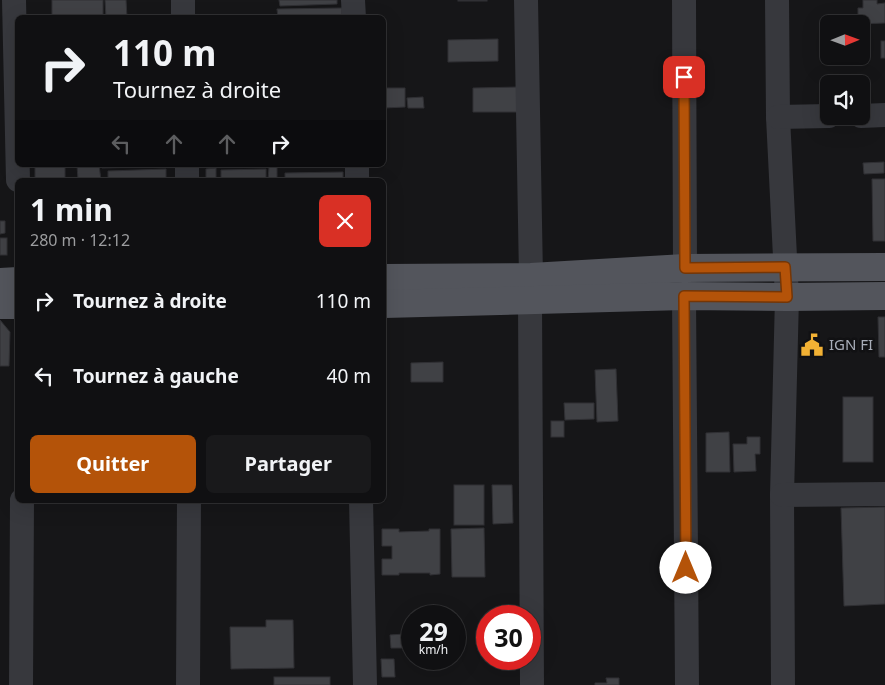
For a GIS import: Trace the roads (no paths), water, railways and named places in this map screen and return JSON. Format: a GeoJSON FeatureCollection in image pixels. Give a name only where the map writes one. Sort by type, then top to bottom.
{"type":"FeatureCollection","features":[{"type":"Feature","properties":{"kind":"main road"},"geometry":{"type":"LineString","coordinates":[[386,304],[530,289],[685,268],[885,267]]}},
{"type":"Feature","properties":{"kind":"main road"},"geometry":{"type":"LineString","coordinates":[[386,278],[530,289],[684,296],[885,296]]}},
{"type":"Feature","properties":{"kind":"main road"},"geometry":{"type":"LineString","coordinates":[[0,282],[15,281]]}},
{"type":"Feature","properties":{"kind":"main road"},"geometry":{"type":"LineString","coordinates":[[0,305],[15,305]]}},
{"type":"Feature","properties":{"kind":"street"},"geometry":{"type":"LineString","coordinates":[[14,0],[15,45]]}},
{"type":"Feature","properties":{"kind":"street"},"geometry":{"type":"LineString","coordinates":[[183,0],[183,15]]}},
{"type":"Feature","properties":{"kind":"street"},"geometry":{"type":"LineString","coordinates":[[354,0],[354,15]]}},
{"type":"Feature","properties":{"kind":"street"},"geometry":{"type":"LineString","coordinates":[[526,0],[532,685]]}},
{"type":"Feature","properties":{"kind":"street"},"geometry":{"type":"LineString","coordinates":[[684,0],[685,268]]}},
{"type":"Feature","properties":{"kind":"street"},"geometry":{"type":"LineString","coordinates":[[777,0],[778,117],[787,297],[782,495],[783,685]]}},
{"type":"Feature","properties":{"kind":"street"},"geometry":{"type":"LineString","coordinates":[[870,116],[885,115]]}},
{"type":"Feature","properties":{"kind":"street"},"geometry":{"type":"LineString","coordinates":[[778,117],[820,116]]}},
{"type":"Feature","properties":{"kind":"street"},"geometry":{"type":"LineString","coordinates":[[684,296],[687,685]]}},
{"type":"Feature","properties":{"kind":"street"},"geometry":{"type":"LineString","coordinates":[[782,495],[885,494]]}},
{"type":"Feature","properties":{"kind":"street"},"geometry":{"type":"LineString","coordinates":[[21,685],[22,503]]}},
{"type":"Feature","properties":{"kind":"street"},"geometry":{"type":"LineString","coordinates":[[188,685],[189,503]]}},
{"type":"Feature","properties":{"kind":"street"},"geometry":{"type":"LineString","coordinates":[[361,503],[365,685]]}},
{"type":"Feature","properties":{"kind":"place","name":"IGN FI"},"geometry":{"type":"Point","coordinates":[812,345]}}]}
